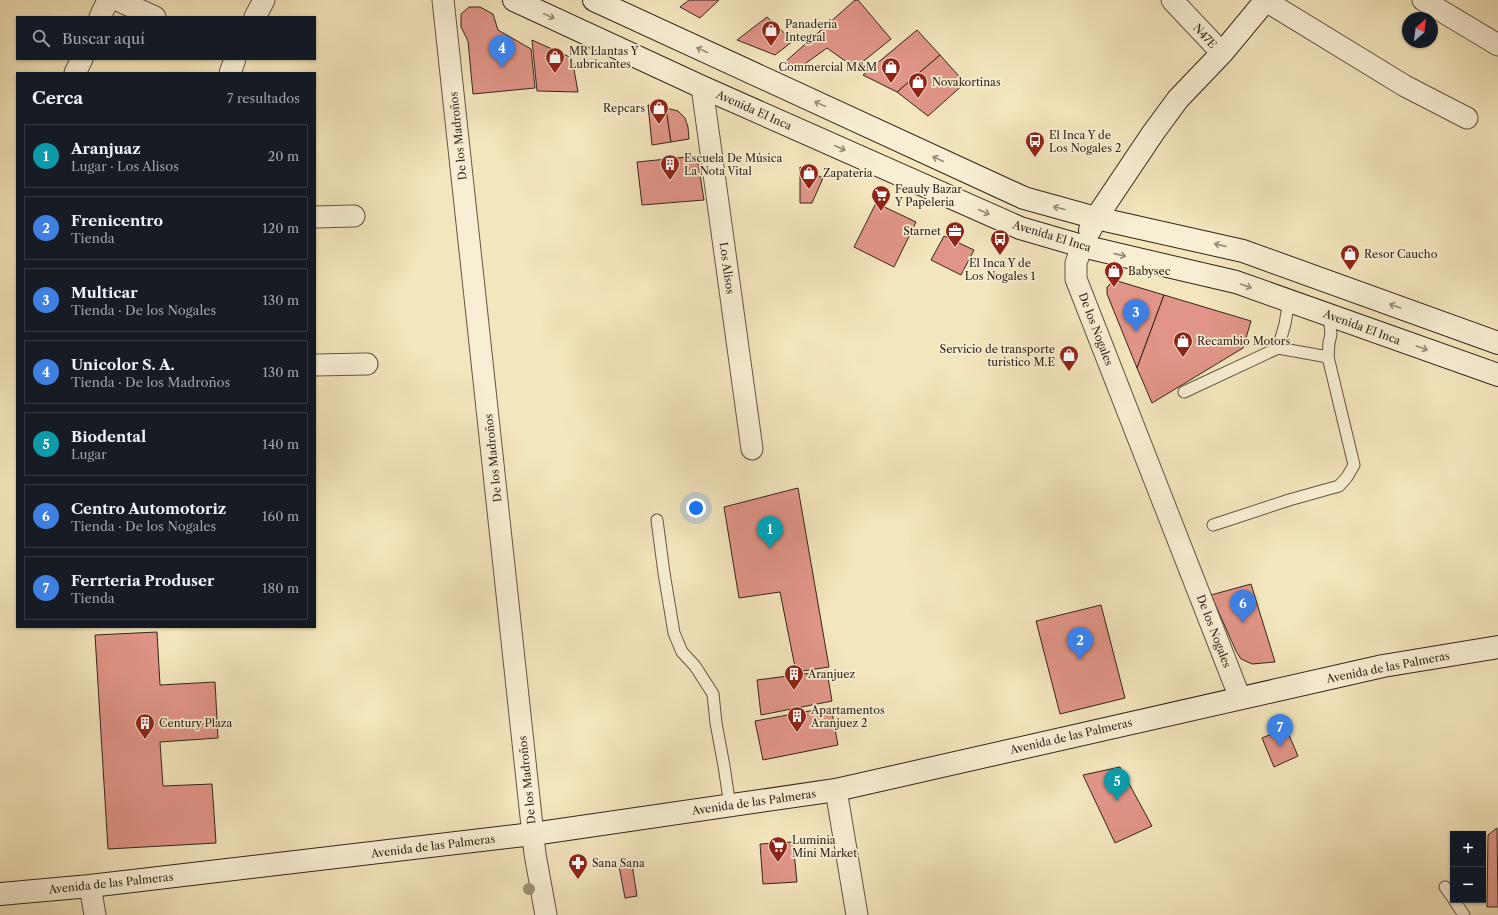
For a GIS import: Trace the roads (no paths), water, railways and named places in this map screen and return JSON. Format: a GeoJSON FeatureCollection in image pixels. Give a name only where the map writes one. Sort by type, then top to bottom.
{"type":"FeatureCollection","features":[{"type":"Feature","properties":{"kind":"main road","name":"Avenida El Inca"},"geometry":{"type":"LineString","coordinates":[[514,0],[702,87],[1020,228],[1082,246],[1236,282],[1498,375]]}},
{"type":"Feature","properties":{"kind":"main road"},"geometry":{"type":"LineString","coordinates":[[594,0],[1024,198],[1096,218],[1243,250],[1498,343]]}},
{"type":"Feature","properties":{"kind":"main road","name":"De los Nogales"},"geometry":{"type":"LineString","coordinates":[[1082,246],[1096,218],[1153,132],[1178,99],[1222,54],[1266,0]]}},
{"type":"Feature","properties":{"kind":"main road","name":"Avenida de las Palmeras"},"geometry":{"type":"LineString","coordinates":[[0,894],[90,886],[533,834],[836,790],[1383,666],[1498,647]]}},
{"type":"Feature","properties":{"kind":"street"},"geometry":{"type":"LineString","coordinates":[[100,16],[108,0]]}},
{"type":"Feature","properties":{"kind":"street"},"geometry":{"type":"LineString","coordinates":[[117,0],[153,16]]}},
{"type":"Feature","properties":{"kind":"street"},"geometry":{"type":"LineString","coordinates":[[256,16],[264,0]]}},
{"type":"Feature","properties":{"kind":"street","name":"De los Madroños"},"geometry":{"type":"LineString","coordinates":[[443,0],[535,854],[546,915]]}},
{"type":"Feature","properties":{"kind":"street","name":"N47E"},"geometry":{"type":"LineString","coordinates":[[1172,0],[1222,54]]}},
{"type":"Feature","properties":{"kind":"street"},"geometry":{"type":"LineString","coordinates":[[1266,0],[1405,86],[1467,118]]}},
{"type":"Feature","properties":{"kind":"street"},"geometry":{"type":"LineString","coordinates":[[1423,0],[1498,45]]}},
{"type":"Feature","properties":{"kind":"street"},"geometry":{"type":"LineString","coordinates":[[76,72],[82,60]]}},
{"type":"Feature","properties":{"kind":"street"},"geometry":{"type":"LineString","coordinates":[[230,72],[235,60]]}},
{"type":"Feature","properties":{"kind":"street","name":"Los Alisos"},"geometry":{"type":"LineString","coordinates":[[702,87],[752,449]]}},
{"type":"Feature","properties":{"kind":"street"},"geometry":{"type":"LineString","coordinates":[[316,217],[354,216]]}},
{"type":"Feature","properties":{"kind":"street","name":"De los Nogales"},"geometry":{"type":"LineString","coordinates":[[1082,246],[1076,263],[1076,279],[1240,698]]}},
{"type":"Feature","properties":{"kind":"street"},"geometry":{"type":"LineString","coordinates":[[316,365],[367,364]]}},
{"type":"Feature","properties":{"kind":"street"},"geometry":{"type":"LineString","coordinates":[[836,790],[858,915]]}},
{"type":"Feature","properties":{"kind":"street"},"geometry":{"type":"LineString","coordinates":[[90,886],[95,915]]}},
{"type":"Feature","properties":{"kind":"lane"},"geometry":{"type":"LineString","coordinates":[[1278,348],[1290,300]]}},
{"type":"Feature","properties":{"kind":"lane"},"geometry":{"type":"LineString","coordinates":[[1213,525],[1289,500],[1339,486],[1347,477],[1354,465],[1328,357],[1331,334],[1329,315]]}},
{"type":"Feature","properties":{"kind":"lane"},"geometry":{"type":"LineString","coordinates":[[1184,392],[1278,348],[1328,357]]}},
{"type":"Feature","properties":{"kind":"lane"},"geometry":{"type":"LineString","coordinates":[[657,520],[674,633],[682,652],[695,666],[713,694],[716,723],[730,806]]}},
{"type":"Feature","properties":{"kind":"lane"},"geometry":{"type":"LineString","coordinates":[[1445,887],[1450,894]]}},
{"type":"Feature","properties":{"kind":"lane"},"geometry":{"type":"LineString","coordinates":[[1456,903],[1464,915]]}},
{"type":"Feature","properties":{"kind":"place","name":"Panadería Integral"},"geometry":{"type":"Point","coordinates":[771,47]}},
{"type":"Feature","properties":{"kind":"place","name":"Unicolor S. A."},"geometry":{"type":"Point","coordinates":[502,68]}},
{"type":"Feature","properties":{"kind":"place","name":"MR Llantas Y Lubricantes"},"geometry":{"type":"Point","coordinates":[555,74]}},
{"type":"Feature","properties":{"kind":"place","name":"Commercial M&M"},"geometry":{"type":"Point","coordinates":[891,84]}},
{"type":"Feature","properties":{"kind":"place","name":"Novakortinas"},"geometry":{"type":"Point","coordinates":[918,99]}},
{"type":"Feature","properties":{"kind":"place","name":"Repcars"},"geometry":{"type":"Point","coordinates":[659,125]}},
{"type":"Feature","properties":{"kind":"place","name":"El Inca Y de Los Nogales 2"},"geometry":{"type":"Point","coordinates":[1035,158]}},
{"type":"Feature","properties":{"kind":"place","name":"Escuela De Música La Nota Vital"},"geometry":{"type":"Point","coordinates":[670,181]}},
{"type":"Feature","properties":{"kind":"place","name":"Zapateria"},"geometry":{"type":"Point","coordinates":[809,190]}},
{"type":"Feature","properties":{"kind":"place","name":"Feauly Bazar Y Papeleria"},"geometry":{"type":"Point","coordinates":[881,212]}},
{"type":"Feature","properties":{"kind":"place","name":"Starnet"},"geometry":{"type":"Point","coordinates":[955,248]}},
{"type":"Feature","properties":{"kind":"place","name":"El Inca Y de Los Nogales 1"},"geometry":{"type":"Point","coordinates":[1000,256]}},
{"type":"Feature","properties":{"kind":"place","name":"Resor Caucho"},"geometry":{"type":"Point","coordinates":[1350,271]}},
{"type":"Feature","properties":{"kind":"place","name":"Babysec"},"geometry":{"type":"Point","coordinates":[1114,288]}},
{"type":"Feature","properties":{"kind":"place","name":"Multicar"},"geometry":{"type":"Point","coordinates":[1136,332]}},
{"type":"Feature","properties":{"kind":"place","name":"Recambio Motors"},"geometry":{"type":"Point","coordinates":[1183,358]}},
{"type":"Feature","properties":{"kind":"place","name":"Servicio de transporte turístico M.E"},"geometry":{"type":"Point","coordinates":[1069,372]}},
{"type":"Feature","properties":{"kind":"place","name":"Aranjuaz"},"geometry":{"type":"Point","coordinates":[770,549]}},
{"type":"Feature","properties":{"kind":"place","name":"Centro Automotoriz"},"geometry":{"type":"Point","coordinates":[1243,623]}},
{"type":"Feature","properties":{"kind":"place","name":"Frenicentro"},"geometry":{"type":"Point","coordinates":[1080,660]}},
{"type":"Feature","properties":{"kind":"place","name":"Aranjuez"},"geometry":{"type":"Point","coordinates":[794,691]}},
{"type":"Feature","properties":{"kind":"place","name":"Apartamentos Aranjuez 2"},"geometry":{"type":"Point","coordinates":[797,733]}},
{"type":"Feature","properties":{"kind":"place","name":"Century Plaza"},"geometry":{"type":"Point","coordinates":[145,740]}},
{"type":"Feature","properties":{"kind":"place","name":"Ferrteria Produser"},"geometry":{"type":"Point","coordinates":[1280,747]}},
{"type":"Feature","properties":{"kind":"place","name":"Biodental"},"geometry":{"type":"Point","coordinates":[1117,801]}},
{"type":"Feature","properties":{"kind":"place","name":"Luminia Mini Market"},"geometry":{"type":"Point","coordinates":[778,863]}},
{"type":"Feature","properties":{"kind":"place","name":"Sana Sana"},"geometry":{"type":"Point","coordinates":[578,880]}}]}
